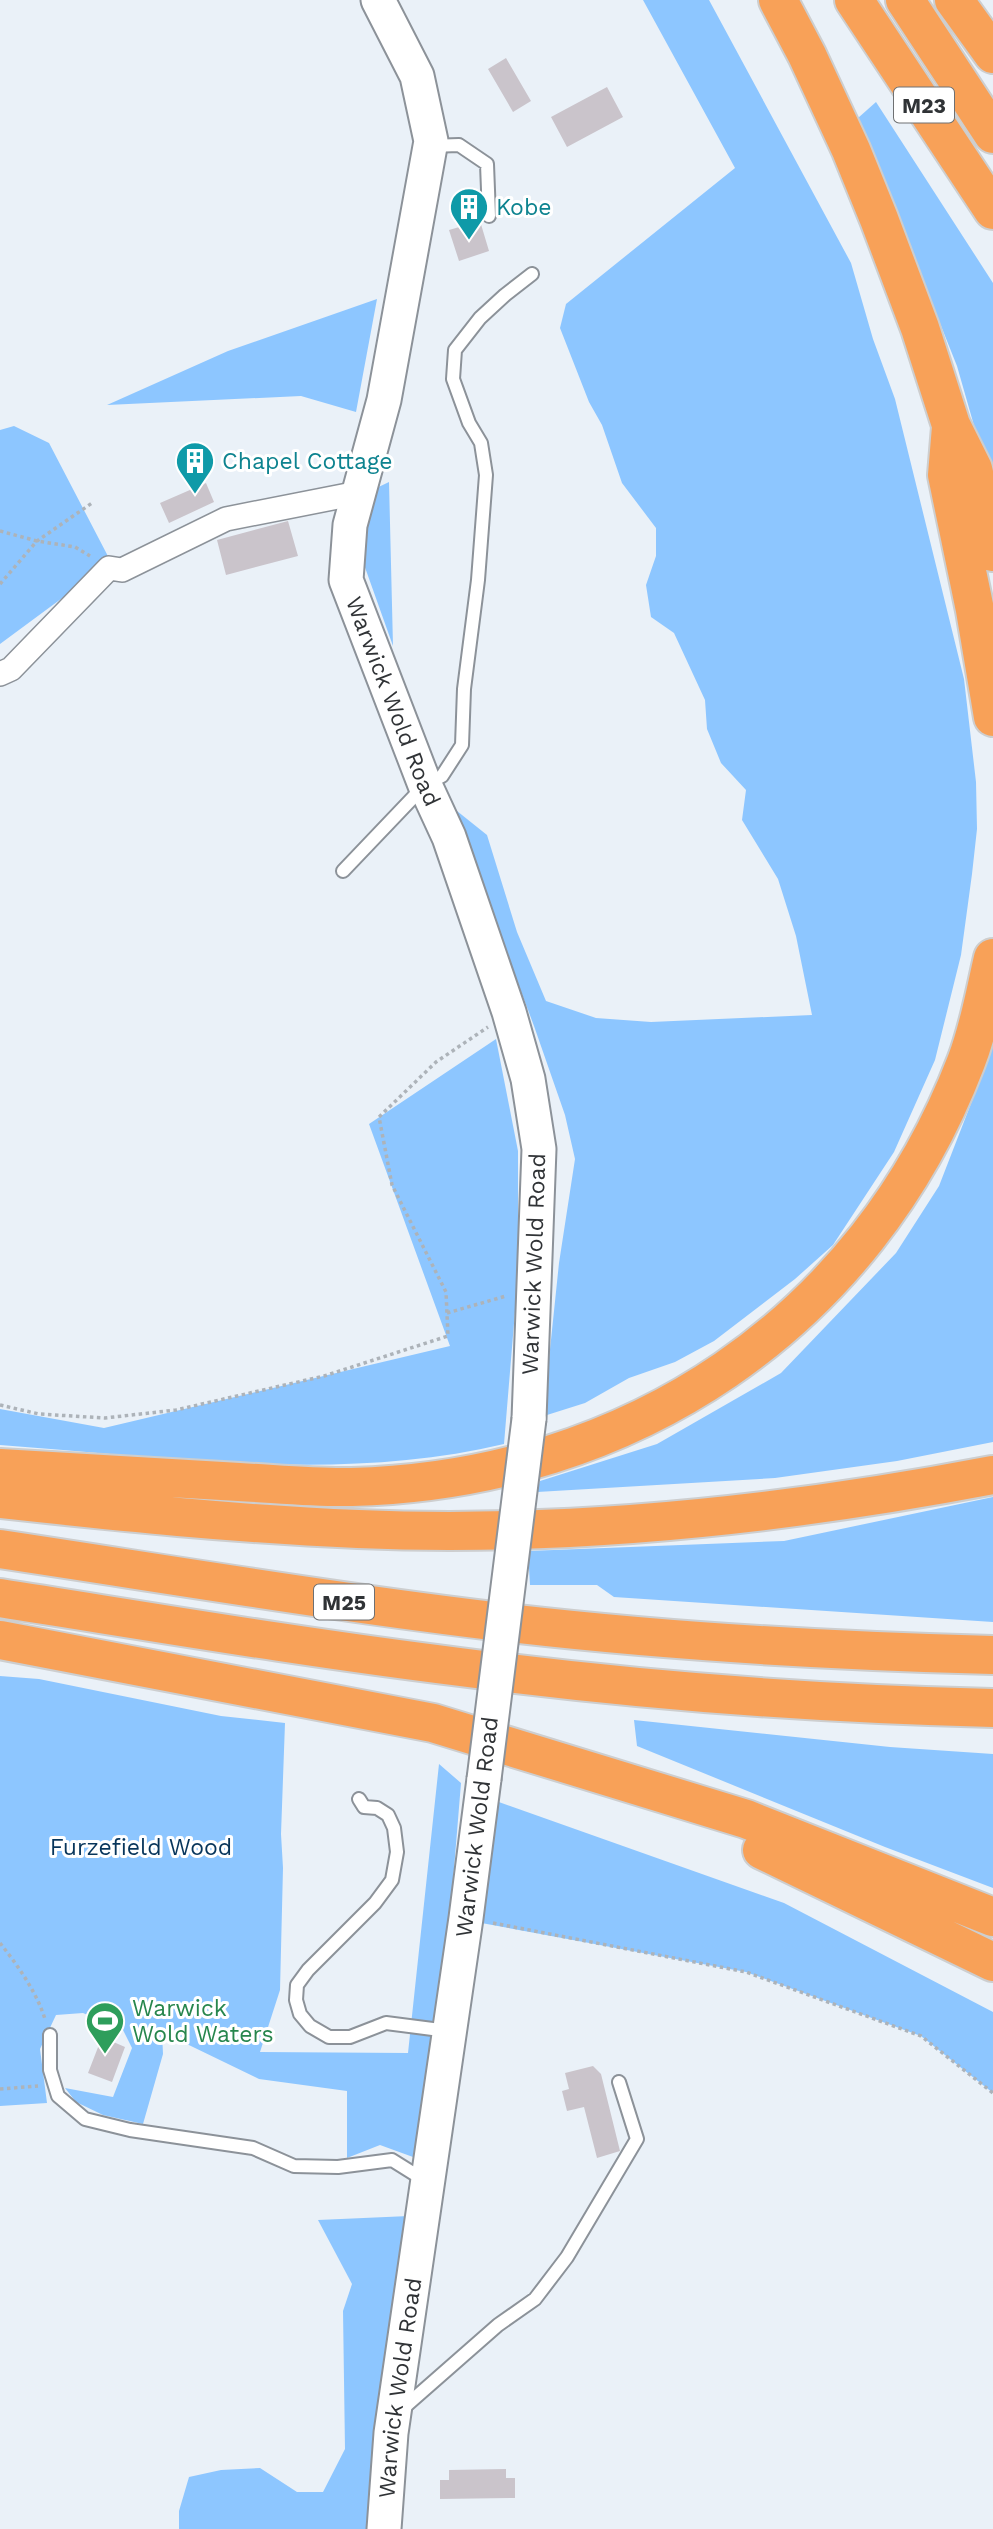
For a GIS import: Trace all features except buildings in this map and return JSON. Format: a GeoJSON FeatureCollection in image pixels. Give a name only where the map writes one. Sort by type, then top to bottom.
{"type":"FeatureCollection","features":[{"type":"Feature","properties":{"kind":"highway"},"geometry":{"type":"LineString","coordinates":[[778,0],[851,150],[879,219],[920,328],[951,425],[973,469],[993,552]]}},
{"type":"Feature","properties":{"kind":"highway","name":"M23"},"geometry":{"type":"LineString","coordinates":[[854,0],[993,210]]}},
{"type":"Feature","properties":{"kind":"highway","name":"M23"},"geometry":{"type":"LineString","coordinates":[[905,0],[993,134]]}},
{"type":"Feature","properties":{"kind":"highway"},"geometry":{"type":"LineString","coordinates":[[954,0],[993,54]]}},
{"type":"Feature","properties":{"kind":"highway"},"geometry":{"type":"LineString","coordinates":[[951,425],[947,475],[975,610],[993,717]]}},
{"type":"Feature","properties":{"kind":"highway"},"geometry":{"type":"LineString","coordinates":[[0,1468],[283,1485],[391,1485],[513,1465],[612,1432],[653,1414],[742,1360],[785,1326],[828,1284],[868,1238],[898,1197],[933,1138],[967,1060],[993,958]]}},
{"type":"Feature","properties":{"kind":"highway"},"geometry":{"type":"LineString","coordinates":[[0,1499],[239,1522],[360,1529],[461,1530],[574,1527],[718,1516],[844,1501],[993,1475]]}},
{"type":"Feature","properties":{"kind":"highway","name":"M25"},"geometry":{"type":"LineString","coordinates":[[0,1549],[349,1603],[519,1624],[799,1647],[993,1655]]}},
{"type":"Feature","properties":{"kind":"highway","name":"M25"},"geometry":{"type":"LineString","coordinates":[[0,1598],[352,1653],[500,1672],[763,1697],[993,1707]]}},
{"type":"Feature","properties":{"kind":"highway"},"geometry":{"type":"LineString","coordinates":[[0,1640],[433,1723],[746,1819],[993,1917]]}},
{"type":"Feature","properties":{"kind":"highway"},"geometry":{"type":"LineString","coordinates":[[652,1791],[741,1840],[993,1962]]}},
{"type":"Feature","properties":{"kind":"street","name":"Warwick Wold Road"},"geometry":{"type":"LineString","coordinates":[[378,0],[416,76],[431,141],[384,400],[350,525],[346,580],[425,785],[449,837],[509,1012],[528,1079],[539,1149],[529,1419],[467,1918],[448,2031],[391,2433],[384,2529]]}},
{"type":"Feature","properties":{"kind":"street"},"geometry":{"type":"LineString","coordinates":[[0,674],[10,668],[109,568],[122,570],[226,519],[358,493]]}},
{"type":"Feature","properties":{"kind":"lane"},"geometry":{"type":"LineString","coordinates":[[430,146],[459,145],[487,164],[489,215]]}},
{"type":"Feature","properties":{"kind":"lane"},"geometry":{"type":"LineString","coordinates":[[343,871],[425,785],[442,776],[462,745],[464,689],[478,580],[486,475],[481,443],[469,423],[453,379],[455,351],[480,318],[531,274]]}},
{"type":"Feature","properties":{"kind":"lane"},"geometry":{"type":"LineString","coordinates":[[359,1799],[364,1807],[377,1808],[388,1815],[394,1828],[397,1852],[392,1881],[375,1903],[308,1970],[297,1985],[296,2000],[300,2014],[310,2026],[330,2036],[350,2037],[386,2023],[448,2031]]}},
{"type":"Feature","properties":{"kind":"lane"},"geometry":{"type":"LineString","coordinates":[[50,2035],[50,2070],[58,2096],[85,2119],[130,2130],[253,2148],[294,2166],[338,2167],[392,2160],[427,2182]]}},
{"type":"Feature","properties":{"kind":"lane"},"geometry":{"type":"LineString","coordinates":[[395,2416],[498,2325],[535,2299],[567,2257],[637,2139],[620,2082]]}},
{"type":"Feature","properties":{"kind":"path"},"geometry":{"type":"LineString","coordinates":[[0,584],[37,541],[92,503]]}},
{"type":"Feature","properties":{"kind":"path"},"geometry":{"type":"LineString","coordinates":[[0,531],[75,547],[109,568]]}},
{"type":"Feature","properties":{"kind":"path"},"geometry":{"type":"LineString","coordinates":[[0,1405],[39,1414],[106,1418],[176,1410],[324,1376],[448,1336],[446,1292],[392,1185],[380,1117],[436,1062],[509,1012]]}},
{"type":"Feature","properties":{"kind":"path"},"geometry":{"type":"LineString","coordinates":[[447,1313],[534,1288]]}},
{"type":"Feature","properties":{"kind":"path"},"geometry":{"type":"LineString","coordinates":[[467,1918],[746,1972],[920,2036],[993,2092]]}},
{"type":"Feature","properties":{"kind":"path"},"geometry":{"type":"LineString","coordinates":[[0,1942],[40,2004],[50,2035]]}},
{"type":"Feature","properties":{"kind":"path"},"geometry":{"type":"LineString","coordinates":[[0,2089],[54,2085]]}},
{"type":"Feature","properties":{"kind":"green space"},"geometry":{"type":"Polygon","coordinates":[[[643,0],[709,0],[851,263],[873,339],[895,399],[964,679],[976,782],[977,829],[961,955],[935,1060],[894,1152],[833,1245],[795,1279],[714,1341],[675,1362],[629,1378],[585,1403],[547,1415],[549,1359],[559,1263],[575,1159],[565,1115],[534,1026],[452,807],[487,835],[517,932],[546,1001],[596,1018],[651,1022],[812,1015],[796,936],[778,879],[742,820],[746,790],[721,763],[707,729],[705,700],[674,633],[651,617],[646,585],[656,556],[656,528],[622,483],[602,425],[589,402],[560,328],[566,304],[735,168],[643,0]]]}},
{"type":"Feature","properties":{"kind":"green space"},"geometry":{"type":"Polygon","coordinates":[[[876,102],[993,283],[993,492],[957,366],[858,118],[876,102]]]}},
{"type":"Feature","properties":{"kind":"green space"},"geometry":{"type":"Polygon","coordinates":[[[377,299],[356,412],[301,396],[107,405],[228,351],[377,299]]]}},
{"type":"Feature","properties":{"kind":"green space"},"geometry":{"type":"Polygon","coordinates":[[[14,426],[49,443],[111,562],[0,644],[0,430],[14,426]]]}},
{"type":"Feature","properties":{"kind":"green space"},"geometry":{"type":"Polygon","coordinates":[[[389,482],[393,646],[362,559],[366,493],[389,482]]]}},
{"type":"Feature","properties":{"kind":"green space"},"geometry":{"type":"Polygon","coordinates":[[[993,1036],[993,1442],[897,1461],[775,1478],[537,1492],[540,1481],[657,1444],[781,1373],[896,1253],[939,1186],[984,1070],[993,1036]]]}},
{"type":"Feature","properties":{"kind":"green space"},"geometry":{"type":"Polygon","coordinates":[[[496,1039],[518,1151],[518,1275],[504,1444],[443,1456],[317,1465],[189,1460],[0,1445],[0,1409],[104,1428],[450,1346],[369,1124],[496,1039]]]}},
{"type":"Feature","properties":{"kind":"green space"},"geometry":{"type":"Polygon","coordinates":[[[993,1497],[993,1622],[614,1597],[597,1585],[530,1585],[528,1551],[784,1541],[993,1497]]]}},
{"type":"Feature","properties":{"kind":"green space","name":"Furzefield Wood"},"geometry":{"type":"Polygon","coordinates":[[[0,1676],[39,1679],[221,1716],[285,1723],[280,1990],[260,2052],[408,2053],[439,1764],[461,1783],[445,1979],[413,2157],[380,2145],[347,2158],[347,2091],[259,2079],[162,2032],[163,2054],[143,2124],[103,2115],[76,2102],[65,2088],[113,2097],[132,2048],[123,2030],[83,2013],[56,2015],[40,2049],[47,2103],[0,2106],[0,1676]]]}},
{"type":"Feature","properties":{"kind":"green space"},"geometry":{"type":"Polygon","coordinates":[[[634,1720],[890,1747],[993,1754],[993,1888],[637,1746],[634,1720]]]}},
{"type":"Feature","properties":{"kind":"green space"},"geometry":{"type":"Polygon","coordinates":[[[496,1801],[784,1903],[993,2012],[993,2093],[921,2036],[746,1972],[476,1922],[496,1801]]]}},
{"type":"Feature","properties":{"kind":"green space"},"geometry":{"type":"Polygon","coordinates":[[[409,2216],[376,2415],[366,2529],[179,2529],[179,2511],[189,2477],[221,2470],[260,2468],[297,2492],[323,2492],[345,2449],[343,2311],[352,2284],[318,2220],[409,2216]]]}},
{"type":"Feature","properties":{"kind":"place","name":"Kobe"},"geometry":{"type":"Point","coordinates":[469,241]}},
{"type":"Feature","properties":{"kind":"place","name":"Chapel Cottage"},"geometry":{"type":"Point","coordinates":[195,495]}},
{"type":"Feature","properties":{"kind":"place","name":"Warwick Wold Waters"},"geometry":{"type":"Point","coordinates":[105,2055]}}]}
